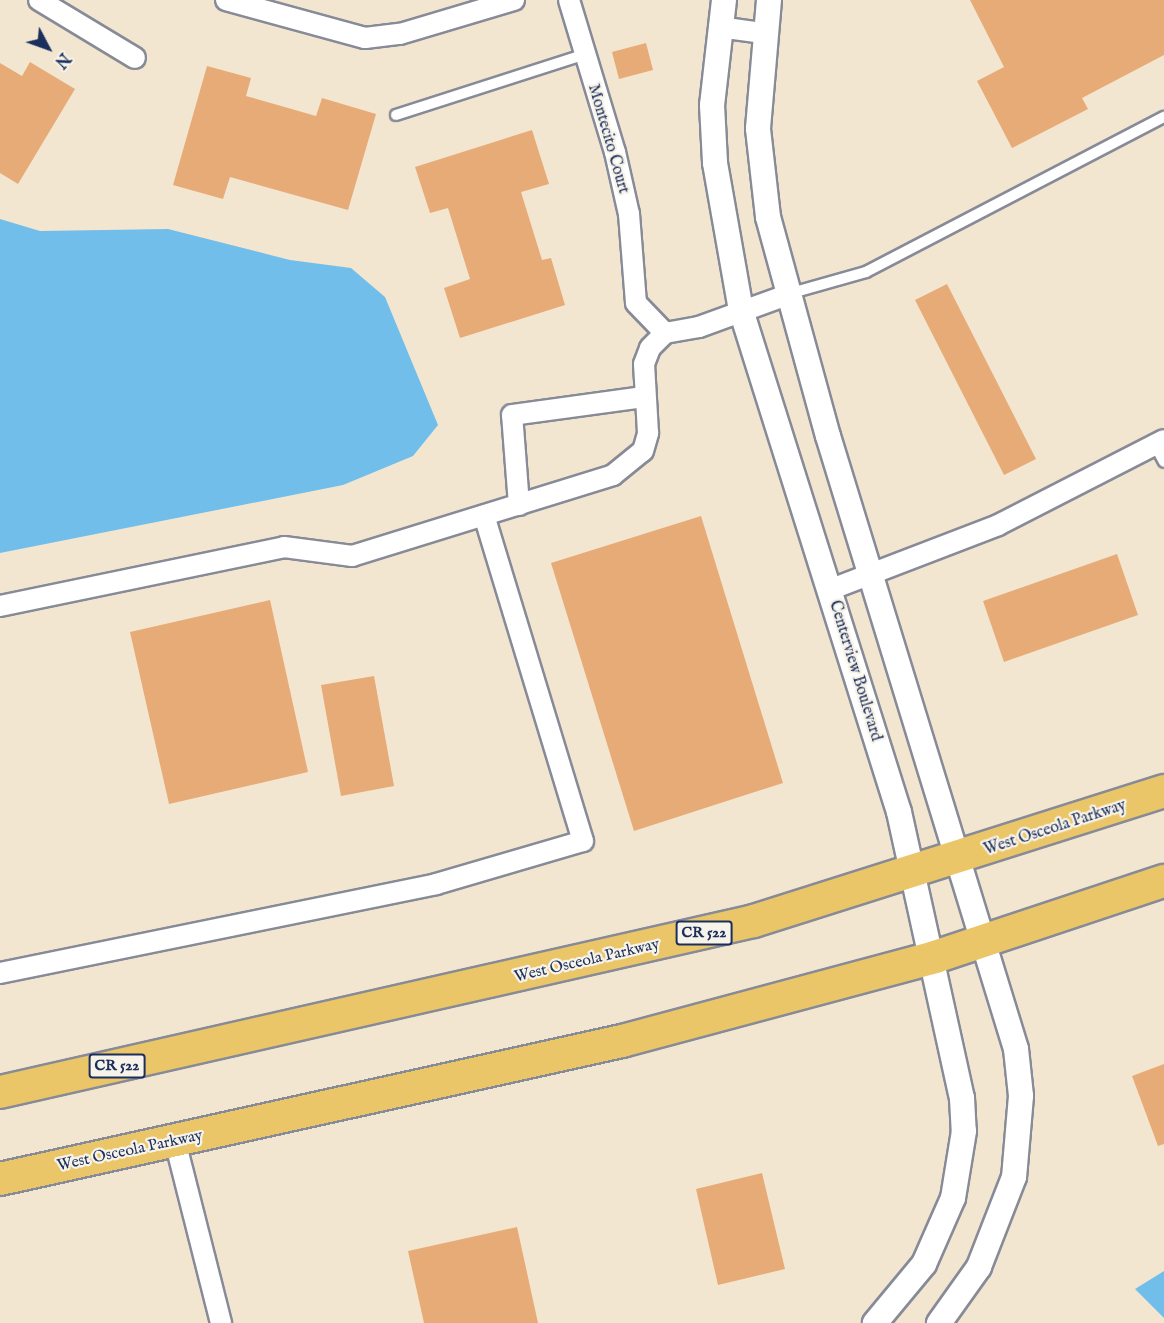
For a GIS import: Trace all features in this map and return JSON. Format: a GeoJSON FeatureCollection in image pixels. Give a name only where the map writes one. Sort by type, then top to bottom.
{"type":"FeatureCollection","features":[{"type":"Feature","properties":{"kind":"main road","name":"West Osceola Parkway"},"geometry":{"type":"LineString","coordinates":[[0,1092],[571,966],[915,874],[1164,791]]}},
{"type":"Feature","properties":{"kind":"main road","name":"West Osceola Parkway"},"geometry":{"type":"LineString","coordinates":[[0,1179],[622,1041],[935,957],[1164,881]]}},
{"type":"Feature","properties":{"kind":"street"},"geometry":{"type":"LineString","coordinates":[[39,0],[135,58]]}},
{"type":"Feature","properties":{"kind":"street"},"geometry":{"type":"LineString","coordinates":[[226,0],[365,38],[400,34],[514,0]]}},
{"type":"Feature","properties":{"kind":"street","name":"Montecito Court"},"geometry":{"type":"LineString","coordinates":[[569,0],[629,214],[636,303],[665,333]]}},
{"type":"Feature","properties":{"kind":"street","name":"Centerview Boulevard"},"geometry":{"type":"LineString","coordinates":[[723,0],[718,27],[712,105],[715,163],[741,310],[915,874],[935,957],[962,1098],[961,1160],[936,1238],[887,1319]]}},
{"type":"Feature","properties":{"kind":"street"},"geometry":{"type":"LineString","coordinates":[[768,0],[762,33],[762,177],[787,295],[986,941],[1016,1049],[1020,1133],[1001,1221],[979,1268],[939,1323]]}},
{"type":"Feature","properties":{"kind":"street"},"geometry":{"type":"LineString","coordinates":[[718,27],[762,33]]}},
{"type":"Feature","properties":{"kind":"street"},"geometry":{"type":"LineString","coordinates":[[0,606],[284,547],[352,556],[519,505],[631,465],[643,451],[648,432],[643,397],[650,348],[665,333],[787,295]]}},
{"type":"Feature","properties":{"kind":"street"},"geometry":{"type":"LineString","coordinates":[[519,505],[512,416],[643,397]]}},
{"type":"Feature","properties":{"kind":"street"},"geometry":{"type":"LineString","coordinates":[[829,590],[998,525],[1161,449]]}},
{"type":"Feature","properties":{"kind":"street"},"geometry":{"type":"LineString","coordinates":[[0,973],[436,884],[583,841],[484,516]]}},
{"type":"Feature","properties":{"kind":"street"},"geometry":{"type":"LineString","coordinates":[[175,1141],[221,1323]]}},
{"type":"Feature","properties":{"kind":"lane"},"geometry":{"type":"LineString","coordinates":[[396,115],[583,55]]}},
{"type":"Feature","properties":{"kind":"lane"},"geometry":{"type":"LineString","coordinates":[[787,295],[866,272],[1164,117]]}},
{"type":"Feature","properties":{"kind":"water"},"geometry":{"type":"Polygon","coordinates":[[[0,219],[40,231],[168,229],[290,260],[351,268],[385,297],[438,425],[413,456],[343,485],[0,553],[0,219]]]}},
{"type":"Feature","properties":{"kind":"water"},"geometry":{"type":"Polygon","coordinates":[[[1164,1271],[1164,1318],[1135,1289],[1164,1271]]]}},
{"type":"Feature","properties":{"kind":"building"},"geometry":{"type":"Polygon","coordinates":[[[970,0],[1164,0],[1164,55],[1082,98],[1088,109],[1012,148],[977,81],[1004,67],[970,0]]]}},
{"type":"Feature","properties":{"kind":"building"},"geometry":{"type":"Polygon","coordinates":[[[646,43],[653,70],[619,79],[612,52],[646,43]]]}},
{"type":"Feature","properties":{"kind":"building"},"geometry":{"type":"Polygon","coordinates":[[[30,62],[75,89],[18,184],[0,173],[0,63],[22,76],[30,62]]]}},
{"type":"Feature","properties":{"kind":"building"},"geometry":{"type":"Polygon","coordinates":[[[207,66],[251,78],[246,96],[316,116],[322,98],[376,114],[348,210],[230,177],[223,199],[173,185],[207,66]]]}},
{"type":"Feature","properties":{"kind":"building"},"geometry":{"type":"Polygon","coordinates":[[[532,130],[549,184],[521,192],[542,260],[551,258],[565,305],[460,338],[444,288],[470,279],[448,208],[430,213],[415,167],[532,130]]]}},
{"type":"Feature","properties":{"kind":"building"},"geometry":{"type":"Polygon","coordinates":[[[947,284],[1036,459],[1004,475],[915,300],[947,284]]]}},
{"type":"Feature","properties":{"kind":"building"},"geometry":{"type":"Polygon","coordinates":[[[701,516],[783,783],[634,831],[551,563],[701,516]]]}},
{"type":"Feature","properties":{"kind":"building"},"geometry":{"type":"Polygon","coordinates":[[[1117,554],[1138,615],[1004,662],[983,601],[1117,554]]]}},
{"type":"Feature","properties":{"kind":"building"},"geometry":{"type":"Polygon","coordinates":[[[270,600],[308,772],[169,804],[130,632],[270,600]]]}},
{"type":"Feature","properties":{"kind":"building"},"geometry":{"type":"Polygon","coordinates":[[[374,676],[394,786],[341,796],[321,685],[374,676]]]}},
{"type":"Feature","properties":{"kind":"building"},"geometry":{"type":"Polygon","coordinates":[[[1164,1064],[1164,1144],[1158,1146],[1132,1076],[1164,1064]]]}},
{"type":"Feature","properties":{"kind":"building"},"geometry":{"type":"Polygon","coordinates":[[[762,1173],[785,1269],[718,1285],[696,1189],[762,1173]]]}},
{"type":"Feature","properties":{"kind":"building"},"geometry":{"type":"Polygon","coordinates":[[[517,1227],[538,1323],[424,1323],[408,1251],[517,1227]]]}}]}
